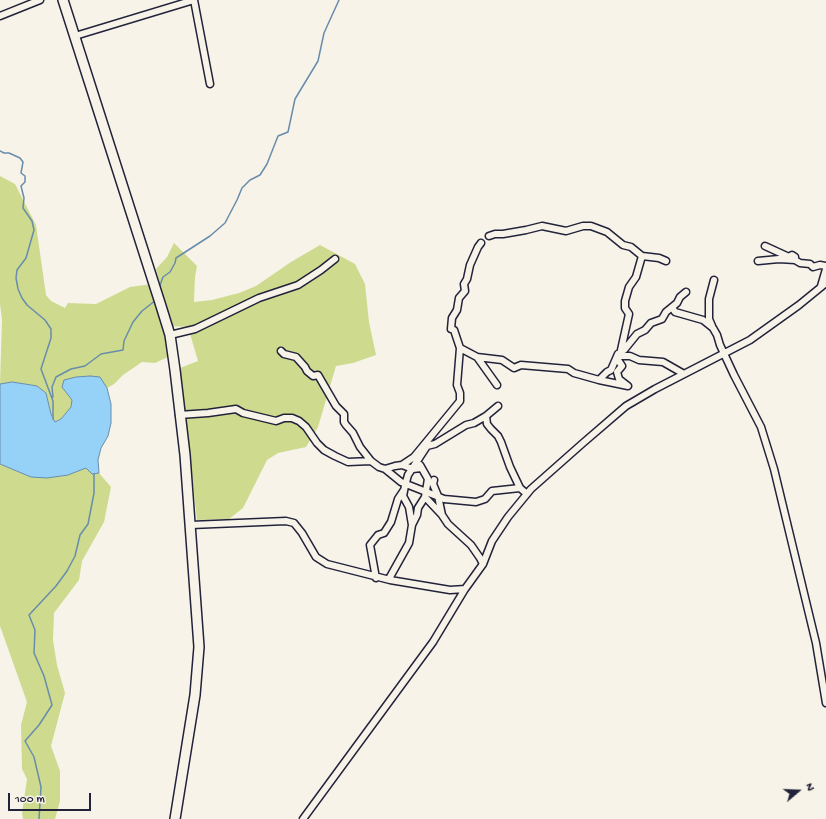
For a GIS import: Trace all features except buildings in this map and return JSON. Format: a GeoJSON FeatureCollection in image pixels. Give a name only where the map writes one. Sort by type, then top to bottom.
{"type":"FeatureCollection","features":[{"type":"Feature","properties":{"kind":"main road"},"geometry":{"type":"LineString","coordinates":[[63,0],[161,306],[170,336],[175,370],[191,525],[198,647],[195,695],[174,819]]}},
{"type":"Feature","properties":{"kind":"street"},"geometry":{"type":"LineString","coordinates":[[0,16],[40,0]]}},
{"type":"Feature","properties":{"kind":"street"},"geometry":{"type":"LineString","coordinates":[[75,36],[194,0],[210,84]]}},
{"type":"Feature","properties":{"kind":"street"},"geometry":{"type":"LineString","coordinates":[[489,236],[542,226],[566,231],[583,226],[591,226],[607,232],[623,245],[630,247],[642,256],[658,258],[666,261]]}},
{"type":"Feature","properties":{"kind":"street"},"geometry":{"type":"LineString","coordinates":[[385,469],[402,465],[414,457],[460,401],[460,393],[457,385],[460,348],[454,330],[452,329],[452,318],[457,310],[459,298],[465,291],[464,284],[467,279],[470,265],[478,246],[481,243]]}},
{"type":"Feature","properties":{"kind":"street"},"geometry":{"type":"LineString","coordinates":[[765,246],[789,257],[792,255],[795,257],[795,260]]}},
{"type":"Feature","properties":{"kind":"street"},"geometry":{"type":"LineString","coordinates":[[460,348],[477,357],[502,360],[514,368],[521,365],[540,365],[568,369],[574,373],[628,386],[619,379],[617,372],[622,366],[618,360],[629,314],[625,308],[625,301],[629,287],[636,277],[642,256]]}},
{"type":"Feature","properties":{"kind":"street"},"geometry":{"type":"LineString","coordinates":[[170,336],[195,329],[259,298],[298,285],[335,259]]}},
{"type":"Feature","properties":{"kind":"street"},"geometry":{"type":"LineString","coordinates":[[758,261],[779,259],[795,260],[800,263],[810,264],[813,267],[820,265],[826,266]]}},
{"type":"Feature","properties":{"kind":"street"},"geometry":{"type":"LineString","coordinates":[[303,819],[433,642],[465,589],[483,564],[492,541],[527,494],[582,443],[626,406],[654,389],[750,340],[774,324],[823,285],[826,269]]}},
{"type":"Feature","properties":{"kind":"street"},"geometry":{"type":"LineString","coordinates":[[714,280],[709,299],[710,319],[724,354],[761,427],[774,469],[816,643],[826,703]]}},
{"type":"Feature","properties":{"kind":"street"},"geometry":{"type":"LineString","coordinates":[[599,380],[611,370],[620,352],[624,350],[638,334],[651,324],[662,319],[666,312],[686,292]]}},
{"type":"Feature","properties":{"kind":"street"},"geometry":{"type":"LineString","coordinates":[[672,307],[675,312],[703,320],[713,328]]}},
{"type":"Feature","properties":{"kind":"street"},"geometry":{"type":"LineString","coordinates":[[281,351],[284,354],[296,357],[313,376],[318,375],[336,406],[344,414],[346,425],[371,461],[403,482],[426,494],[438,496],[444,499],[476,502],[486,499],[492,491],[520,488]]}},
{"type":"Feature","properties":{"kind":"street"},"geometry":{"type":"LineString","coordinates":[[620,352],[621,356],[630,356],[639,360],[663,362],[684,374]]}},
{"type":"Feature","properties":{"kind":"street"},"geometry":{"type":"LineString","coordinates":[[477,357],[497,385]]}},
{"type":"Feature","properties":{"kind":"street"},"geometry":{"type":"LineString","coordinates":[[412,525],[409,507],[403,496],[403,482],[427,446],[434,444],[459,429],[474,423],[486,416],[498,406]]}},
{"type":"Feature","properties":{"kind":"street"},"geometry":{"type":"LineString","coordinates":[[179,415],[236,409],[243,413],[276,422],[284,418],[292,418],[299,421],[306,427],[324,450],[335,456],[348,462],[371,461]]}},
{"type":"Feature","properties":{"kind":"street"},"geometry":{"type":"LineString","coordinates":[[486,416],[487,424],[498,436],[520,488],[527,494]]}},
{"type":"Feature","properties":{"kind":"street"},"geometry":{"type":"LineString","coordinates":[[390,580],[390,577],[409,543],[412,525],[417,515],[418,508],[426,494],[428,479],[418,460]]}},
{"type":"Feature","properties":{"kind":"street"},"geometry":{"type":"LineString","coordinates":[[402,465],[413,469],[422,468]]}},
{"type":"Feature","properties":{"kind":"street"},"geometry":{"type":"LineString","coordinates":[[434,480],[433,484],[438,496],[442,515]]}},
{"type":"Feature","properties":{"kind":"street"},"geometry":{"type":"LineString","coordinates":[[376,578],[370,545],[378,535],[384,532],[391,522],[398,499],[404,492]]}},
{"type":"Feature","properties":{"kind":"street"},"geometry":{"type":"LineString","coordinates":[[426,494],[448,524],[471,545],[483,564]]}},
{"type":"Feature","properties":{"kind":"street"},"geometry":{"type":"LineString","coordinates":[[191,525],[286,521],[294,523],[302,533],[316,557],[327,564],[376,578],[450,590],[465,589]]}},
{"type":"Feature","properties":{"kind":"green space"},"geometry":{"type":"Polygon","coordinates":[[[0,176],[15,184],[36,225],[46,295],[51,301],[65,308],[68,303],[96,304],[130,287],[152,284],[170,356],[155,363],[142,362],[107,388],[99,377],[76,377],[62,387],[72,400],[71,407],[61,419],[55,422],[51,414],[46,393],[37,386],[12,382],[0,384],[2,320],[0,304],[0,176]]]}},
{"type":"Feature","properties":{"kind":"green space"},"geometry":{"type":"Polygon","coordinates":[[[174,243],[197,266],[194,302],[212,300],[239,293],[256,286],[291,262],[320,245],[355,264],[365,284],[369,322],[376,355],[353,363],[336,366],[318,427],[306,447],[278,453],[267,460],[243,508],[229,519],[197,520],[180,368],[198,361],[188,327],[171,326],[156,269],[167,257],[174,243]]]}},
{"type":"Feature","properties":{"kind":"green space"},"geometry":{"type":"Polygon","coordinates":[[[0,464],[15,470],[47,478],[68,475],[86,468],[92,474],[99,473],[111,487],[104,522],[82,561],[79,580],[54,613],[53,640],[57,665],[65,693],[51,746],[60,771],[60,801],[55,819],[23,819],[22,813],[27,779],[22,769],[21,725],[27,702],[0,626],[0,464]]]}},
{"type":"Feature","properties":{"kind":"water"},"geometry":{"type":"Polygon","coordinates":[[[90,376],[100,377],[107,388],[111,404],[111,423],[108,436],[101,448],[98,460],[99,473],[92,474],[86,468],[68,475],[47,478],[31,477],[0,464],[0,384],[12,382],[37,386],[46,393],[51,414],[55,422],[61,419],[71,407],[72,400],[62,387],[64,380],[90,376]]]}},
{"type":"Feature","properties":{"kind":"waterway"},"geometry":{"type":"LineString","coordinates":[[159,288],[163,277],[170,272],[176,258],[210,236],[225,223],[242,188],[250,180],[260,175],[267,164],[278,136],[288,132],[295,99],[318,61],[324,33],[339,0]]}},
{"type":"Feature","properties":{"kind":"waterway"},"geometry":{"type":"LineString","coordinates":[[0,151],[20,158],[23,162],[21,173],[25,176],[25,182],[21,186],[24,198],[23,208],[32,221],[34,230],[26,258],[17,270],[16,278],[18,289],[22,298],[27,305],[45,320],[51,329],[51,338],[41,369],[53,401],[53,419]]}},
{"type":"Feature","properties":{"kind":"waterway"},"geometry":{"type":"LineString","coordinates":[[53,397],[52,387],[56,377],[71,369],[85,366],[101,354],[123,350],[124,341],[133,322],[142,311],[156,300]]}},
{"type":"Feature","properties":{"kind":"waterway"},"geometry":{"type":"LineString","coordinates":[[39,819],[41,787],[34,757],[25,741],[39,725],[52,705],[44,676],[34,653],[35,630],[29,615],[56,586],[67,571],[75,556],[80,535],[88,524],[94,493],[94,474]]}}]}
